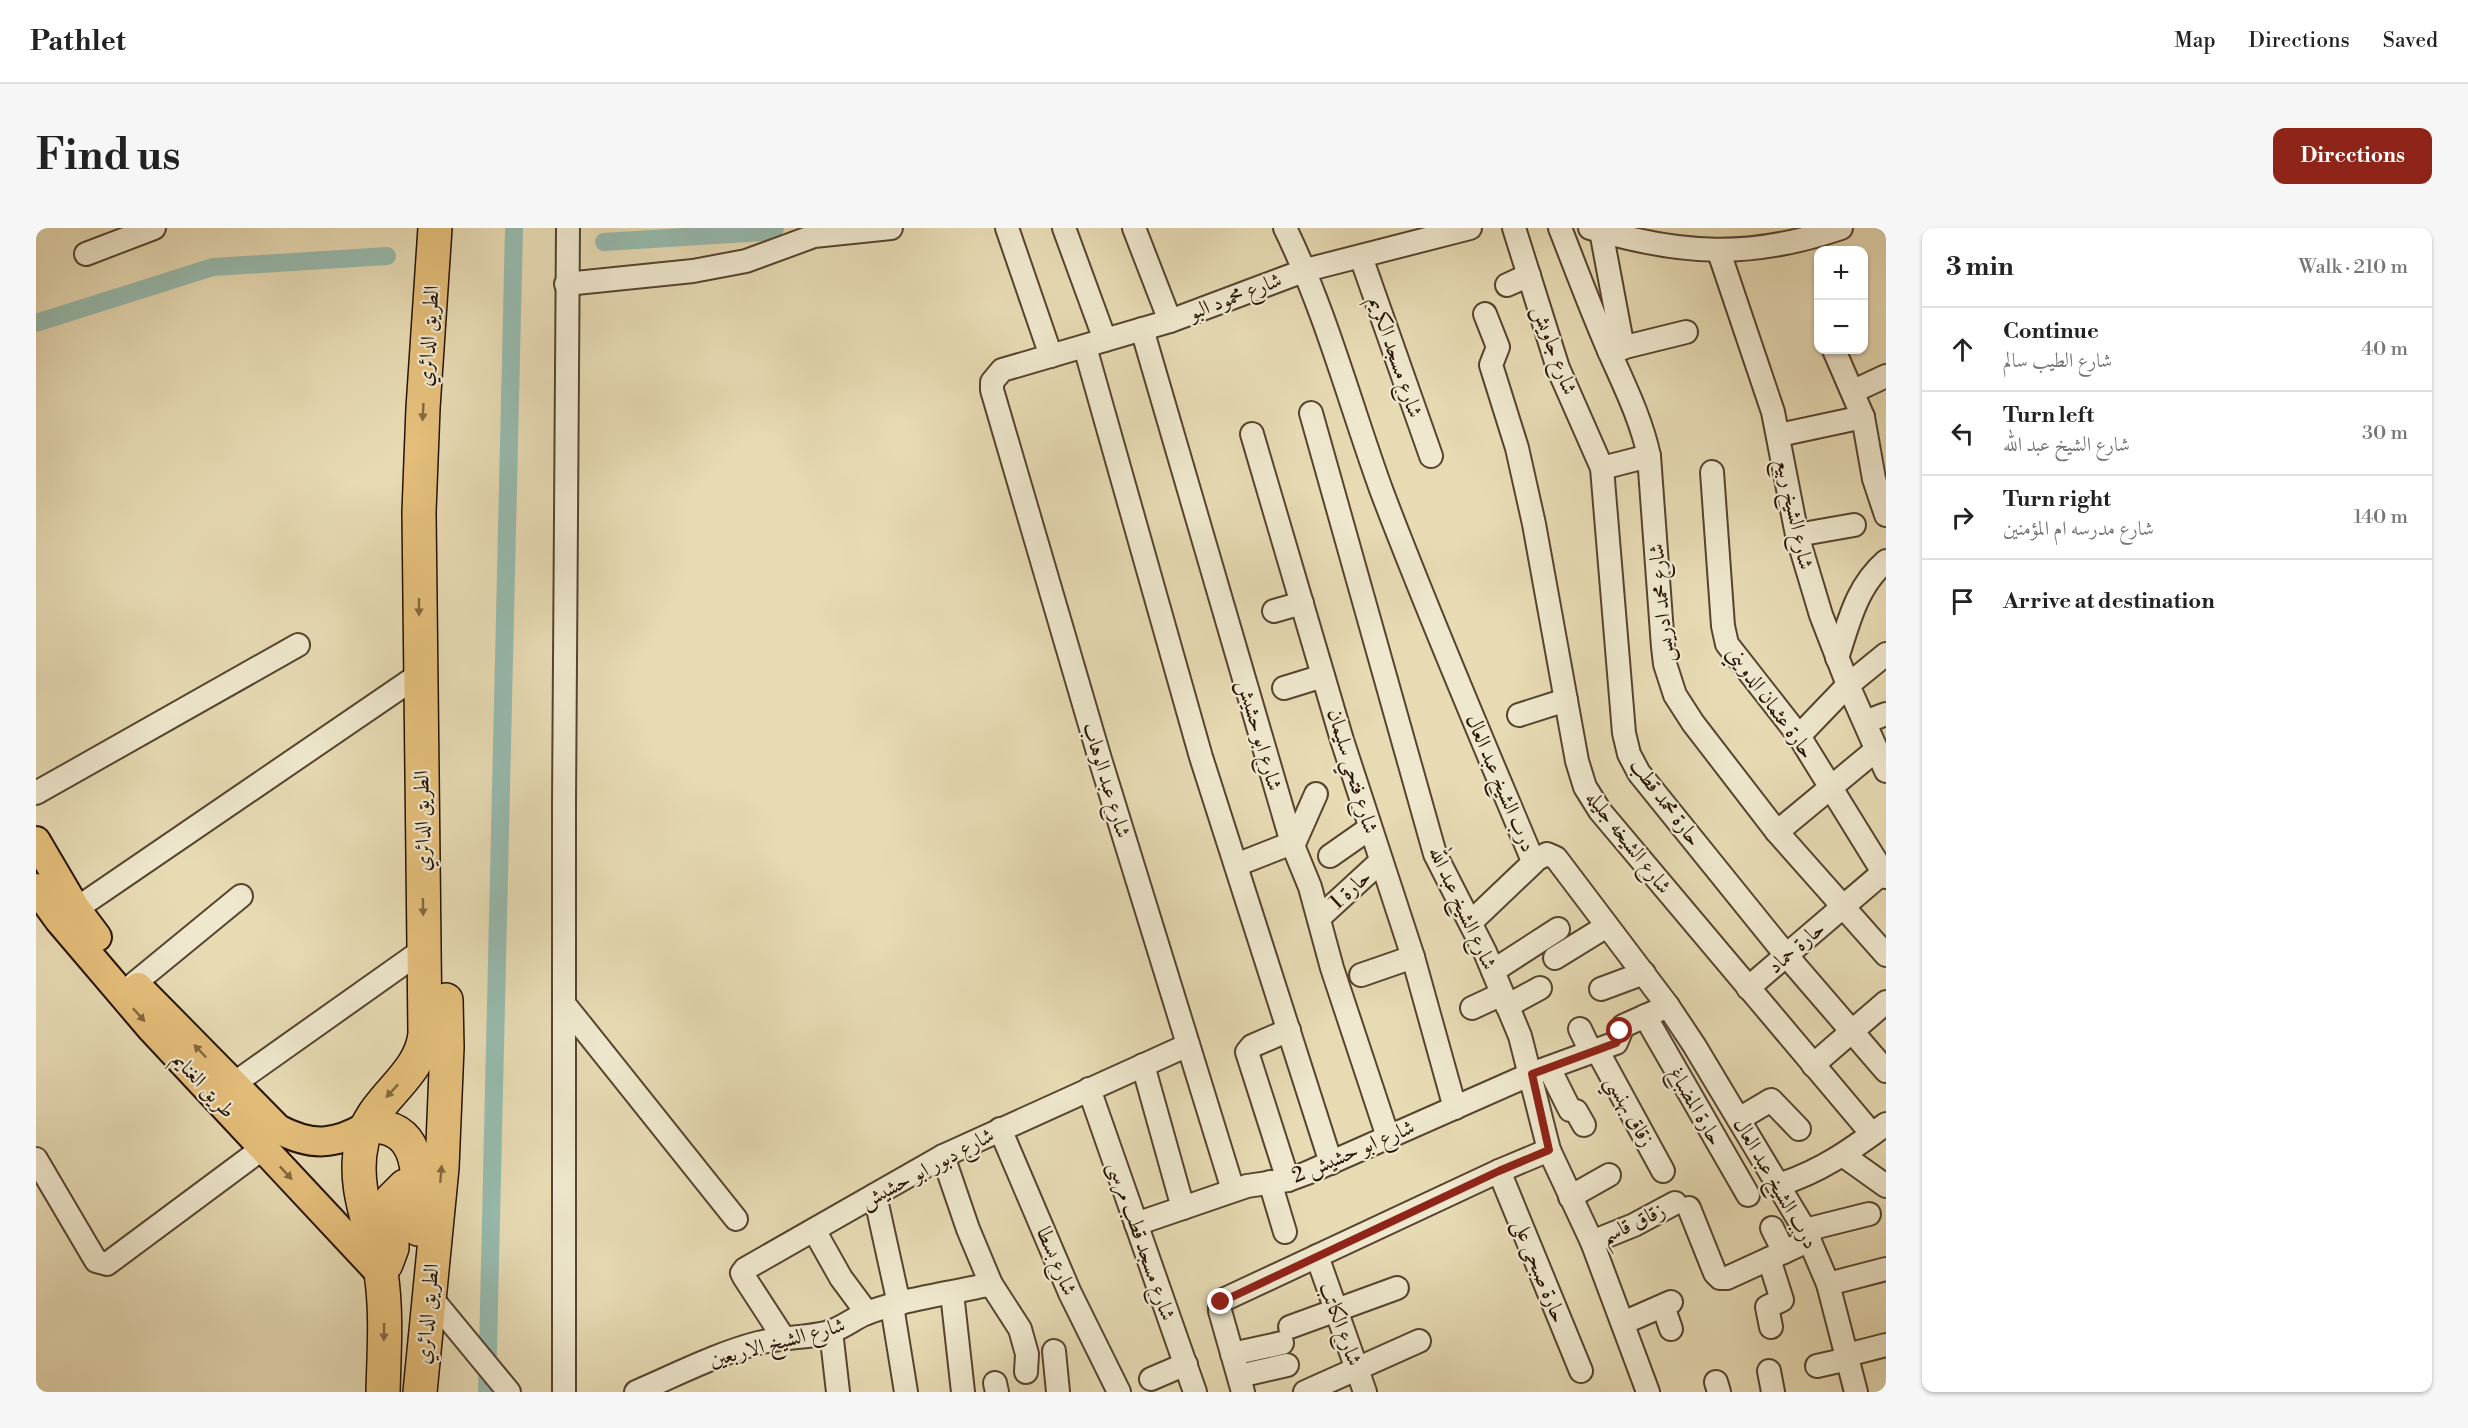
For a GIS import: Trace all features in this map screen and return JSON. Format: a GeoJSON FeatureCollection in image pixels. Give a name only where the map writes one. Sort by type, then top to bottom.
{"type":"FeatureCollection","features":[{"type":"Feature","properties":{"kind":"highway","name":"الطريق الدائري"},"geometry":{"type":"LineString","coordinates":[[382,1392],[384,1302],[375,1243],[363,1205],[360,1175],[362,1142],[367,1126],[381,1103],[411,1071],[421,1054],[425,1034],[420,501],[435,228]]}},
{"type":"Feature","properties":{"kind":"highway","name":"الطريق الدائري"},"geometry":{"type":"LineString","coordinates":[[420,1392],[442,1168],[447,1047],[441,512],[456,228]]}},
{"type":"Feature","properties":{"kind":"highway"},"geometry":{"type":"LineString","coordinates":[[367,1126],[388,1127],[405,1138],[415,1156],[419,1268],[429,1295]]}},
{"type":"Feature","properties":{"kind":"highway"},"geometry":{"type":"LineString","coordinates":[[381,1274],[392,1248],[392,1199],[395,1193],[405,1186],[417,1184]]}},
{"type":"Feature","properties":{"kind":"main road","name":"طريق الغنايم"},"geometry":{"type":"LineString","coordinates":[[36,841],[76,909],[135,983],[278,1129],[295,1138],[314,1142],[333,1141],[351,1136],[367,1126]]}},
{"type":"Feature","properties":{"kind":"main road","name":"طريق الغنايم"},"geometry":{"type":"LineString","coordinates":[[36,888],[121,995],[381,1274]]}},
{"type":"Feature","properties":{"kind":"street"},"geometry":{"type":"LineString","coordinates":[[86,254],[154,228]]}},
{"type":"Feature","properties":{"kind":"street"},"geometry":{"type":"LineString","coordinates":[[564,1392],[566,284],[568,228]]}},
{"type":"Feature","properties":{"kind":"street"},"geometry":{"type":"LineString","coordinates":[[566,284],[704,269],[746,261],[814,236],[891,228]]}},
{"type":"Feature","properties":{"kind":"street"},"geometry":{"type":"LineString","coordinates":[[1007,228],[1051,356]]}},
{"type":"Feature","properties":{"kind":"street"},"geometry":{"type":"LineString","coordinates":[[1064,228],[1201,756],[1331,1163]]}},
{"type":"Feature","properties":{"kind":"street"},"geometry":{"type":"LineString","coordinates":[[1134,228],[1170,321]]}},
{"type":"Feature","properties":{"kind":"street","name":"درب الشيخ عبد العال"},"geometry":{"type":"LineString","coordinates":[[1285,228],[1306,270],[1386,502],[1534,862],[1547,854],[1554,856],[1668,1006],[1739,1119],[1808,1235],[1828,1284],[1856,1392]]}},
{"type":"Feature","properties":{"kind":"street","name":"شارع محمود البو"},"geometry":{"type":"LineString","coordinates":[[1002,370],[1170,321],[1306,270],[1470,228]]}},
{"type":"Feature","properties":{"kind":"street","name":"شارع جاويش"},"geometry":{"type":"LineString","coordinates":[[1514,228],[1558,368],[1602,468]]}},
{"type":"Feature","properties":{"kind":"street","name":"شارع محمد ادريس"},"geometry":{"type":"LineString","coordinates":[[1560,228],[1616,350],[1638,414],[1649,456],[1663,647],[1669,680],[1683,710],[1777,832],[1886,955]]}},
{"type":"Feature","properties":{"kind":"street"},"geometry":{"type":"LineString","coordinates":[[1686,332],[1616,350],[1596,230],[1660,244],[1719,252],[1782,245],[1842,228]]}},
{"type":"Feature","properties":{"kind":"street","name":"شارع الشيخ ربيع"},"geometry":{"type":"LineString","coordinates":[[1719,252],[1752,342],[1779,435],[1797,536],[1821,615],[1848,686],[1886,771]]}},
{"type":"Feature","properties":{"kind":"street","name":"شارع مسجد الكريم"},"geometry":{"type":"LineString","coordinates":[[1361,257],[1431,456]]}},
{"type":"Feature","properties":{"kind":"street"},"geometry":{"type":"LineString","coordinates":[[1507,285],[1529,275]]}},
{"type":"Feature","properties":{"kind":"street","name":"شارع الشيخه جليله"},"geometry":{"type":"LineString","coordinates":[[1485,314],[1498,347],[1491,365],[1517,448],[1534,524],[1580,774],[1592,800],[1813,1065],[1879,1129]]}},
{"type":"Feature","properties":{"kind":"street","name":"شارع ابو حشيش"},"geometry":{"type":"LineString","coordinates":[[1142,329],[1293,844],[1319,918],[1332,968],[1388,1137]]}},
{"type":"Feature","properties":{"kind":"street"},"geometry":{"type":"LineString","coordinates":[[1836,354],[1854,391],[1878,458],[1874,479],[1886,514]]}},
{"type":"Feature","properties":{"kind":"street","name":"شارع عبد الوهاب"},"geometry":{"type":"LineString","coordinates":[[1002,370],[992,382],[992,390],[1097,748],[1233,1190]]}},
{"type":"Feature","properties":{"kind":"street"},"geometry":{"type":"LineString","coordinates":[[1854,391],[1886,375]]}},
{"type":"Feature","properties":{"kind":"street","name":"شارع الشيخ عبد الله"},"geometry":{"type":"LineString","coordinates":[[1311,413],[1435,854],[1471,922],[1520,1036],[1540,1071],[1549,1150],[1592,1242],[1648,1392]]}},
{"type":"Feature","properties":{"kind":"street"},"geometry":{"type":"LineString","coordinates":[[1779,435],[1863,417]]}},
{"type":"Feature","properties":{"kind":"street","name":"شارع فتحي سليمان"},"geometry":{"type":"LineString","coordinates":[[1252,434],[1323,676],[1436,1033],[1455,1108]]}},
{"type":"Feature","properties":{"kind":"street"},"geometry":{"type":"LineString","coordinates":[[1602,468],[1649,456]]}},
{"type":"Feature","properties":{"kind":"street","name":"حارة محمد قطب"},"geometry":{"type":"LineString","coordinates":[[1602,468],[1624,733],[1629,754],[1640,773],[1786,955],[1886,1071]]}},
{"type":"Feature","properties":{"kind":"street","name":"حارة عثمان الدويني"},"geometry":{"type":"LineString","coordinates":[[1712,472],[1724,635],[1732,652],[1799,736],[1885,873]]}},
{"type":"Feature","properties":{"kind":"street"},"geometry":{"type":"LineString","coordinates":[[1797,536],[1854,525]]}},
{"type":"Feature","properties":{"kind":"street"},"geometry":{"type":"LineString","coordinates":[[1837,658],[1859,595],[1871,574],[1886,561]]}},
{"type":"Feature","properties":{"kind":"street"},"geometry":{"type":"LineString","coordinates":[[1274,611],[1302,603]]}},
{"type":"Feature","properties":{"kind":"street"},"geometry":{"type":"LineString","coordinates":[[36,793],[298,645]]}},
{"type":"Feature","properties":{"kind":"street"},"geometry":{"type":"LineString","coordinates":[[1799,736],[1848,686],[1886,654]]}},
{"type":"Feature","properties":{"kind":"street"},"geometry":{"type":"LineString","coordinates":[[76,909],[420,674]]}},
{"type":"Feature","properties":{"kind":"street"},"geometry":{"type":"LineString","coordinates":[[1284,688],[1323,676]]}},
{"type":"Feature","properties":{"kind":"street"},"geometry":{"type":"LineString","coordinates":[[1519,715],[1566,700]]}},
{"type":"Feature","properties":{"kind":"street"},"geometry":{"type":"LineString","coordinates":[[1865,722],[1886,714]]}},
{"type":"Feature","properties":{"kind":"street"},"geometry":{"type":"LineString","coordinates":[[1777,832],[1876,750]]}},
{"type":"Feature","properties":{"kind":"street"},"geometry":{"type":"LineString","coordinates":[[1236,865],[1293,844],[1316,794]]}},
{"type":"Feature","properties":{"kind":"street"},"geometry":{"type":"LineString","coordinates":[[1330,856],[1370,828]]}},
{"type":"Feature","properties":{"kind":"street","name":"حارة 1"},"geometry":{"type":"LineString","coordinates":[[1319,918],[1381,861]]}},
{"type":"Feature","properties":{"kind":"street"},"geometry":{"type":"LineString","coordinates":[[1471,922],[1534,862]]}},
{"type":"Feature","properties":{"kind":"street","name":"حارة حماد"},"geometry":{"type":"LineString","coordinates":[[1748,988],[1885,873]]}},
{"type":"Feature","properties":{"kind":"street"},"geometry":{"type":"LineString","coordinates":[[135,983],[241,896]]}},
{"type":"Feature","properties":{"kind":"street"},"geometry":{"type":"LineString","coordinates":[[1556,958],[1607,926]]}},
{"type":"Feature","properties":{"kind":"street"},"geometry":{"type":"LineString","coordinates":[[1493,971],[1558,929]]}},
{"type":"Feature","properties":{"kind":"street"},"geometry":{"type":"LineString","coordinates":[[232,1084],[424,949]]}},
{"type":"Feature","properties":{"kind":"street"},"geometry":{"type":"LineString","coordinates":[[1360,975],[1413,957]]}},
{"type":"Feature","properties":{"kind":"street"},"geometry":{"type":"LineString","coordinates":[[1601,989],[1644,973]]}},
{"type":"Feature","properties":{"kind":"street"},"geometry":{"type":"LineString","coordinates":[[1472,1008],[1540,988]]}},
{"type":"Feature","properties":{"kind":"street"},"geometry":{"type":"LineString","coordinates":[[1813,1065],[1886,1002]]}},
{"type":"Feature","properties":{"kind":"street"},"geometry":{"type":"LineString","coordinates":[[564,1005],[735,1219]]}},
{"type":"Feature","properties":{"kind":"street"},"geometry":{"type":"LineString","coordinates":[[1645,1016],[1668,1006]]}},
{"type":"Feature","properties":{"kind":"street","name":"شارع ابو حشيش 2"},"geometry":{"type":"LineString","coordinates":[[1136,1224],[1255,1183],[1279,1181],[1331,1163],[1540,1071],[1618,1042],[1621,1026],[1645,1016]]}},
{"type":"Feature","properties":{"kind":"street","name":"حارة المضباغ"},"geometry":{"type":"LineString","coordinates":[[1645,1016],[1748,1195]]}},
{"type":"Feature","properties":{"kind":"street","name":"زقاق بهنسي"},"geometry":{"type":"LineString","coordinates":[[1580,1029],[1663,1171]]}},
{"type":"Feature","properties":{"kind":"street"},"geometry":{"type":"LineString","coordinates":[[1285,1232],[1279,1181],[1247,1052],[1252,1046],[1288,1030]]}},
{"type":"Feature","properties":{"kind":"street","name":"شارع دبور ابو حشيش"},"geometry":{"type":"LineString","coordinates":[[783,1337],[742,1273],[943,1156],[1188,1045]]}},
{"type":"Feature","properties":{"kind":"street"},"geometry":{"type":"LineString","coordinates":[[1143,1065],[1183,1208]]}},
{"type":"Feature","properties":{"kind":"street"},"geometry":{"type":"LineString","coordinates":[[1540,1071],[1570,1110],[1576,1111],[1584,1119]]}},
{"type":"Feature","properties":{"kind":"street","name":"شارع مسجد قطب مرسى"},"geometry":{"type":"LineString","coordinates":[[1089,1089],[1195,1392]]}},
{"type":"Feature","properties":{"kind":"street"},"geometry":{"type":"LineString","coordinates":[[1739,1119],[1771,1100],[1799,1129]]}},
{"type":"Feature","properties":{"kind":"street","name":"شارع بسطا"},"geometry":{"type":"LineString","coordinates":[[1000,1129],[1070,1293],[1119,1392]]}},
{"type":"Feature","properties":{"kind":"street"},"geometry":{"type":"LineString","coordinates":[[1778,1185],[1819,1170],[1844,1156],[1879,1129]]}},
{"type":"Feature","properties":{"kind":"street"},"geometry":{"type":"LineString","coordinates":[[36,1159],[96,1261],[107,1264],[263,1148]]}},
{"type":"Feature","properties":{"kind":"street"},"geometry":{"type":"LineString","coordinates":[[1397,1288],[1336,1310],[1286,1345],[1238,1374],[1220,1311],[1223,1300],[1499,1171],[1549,1150]]}},
{"type":"Feature","properties":{"kind":"street"},"geometry":{"type":"LineString","coordinates":[[943,1156],[968,1229],[991,1284],[1020,1329],[1027,1354],[1026,1372]]}},
{"type":"Feature","properties":{"kind":"street"},"geometry":{"type":"LineString","coordinates":[[1844,1156],[1886,1186]]}},
{"type":"Feature","properties":{"kind":"street","name":"حارة صبحى على"},"geometry":{"type":"LineString","coordinates":[[1499,1171],[1581,1371]]}},
{"type":"Feature","properties":{"kind":"street"},"geometry":{"type":"LineString","coordinates":[[1570,1197],[1609,1175]]}},
{"type":"Feature","properties":{"kind":"street"},"geometry":{"type":"LineString","coordinates":[[875,1195],[896,1305],[906,1392]]}},
{"type":"Feature","properties":{"kind":"street","name":"زقاق قاسم"},"geometry":{"type":"LineString","coordinates":[[1592,1242],[1682,1205],[1718,1276],[1727,1278],[1777,1255]]}},
{"type":"Feature","properties":{"kind":"street"},"geometry":{"type":"LineString","coordinates":[[1777,1255],[1808,1235],[1869,1214]]}},
{"type":"Feature","properties":{"kind":"street"},"geometry":{"type":"LineString","coordinates":[[1771,1327],[1767,1307],[1782,1300],[1772,1228]]}},
{"type":"Feature","properties":{"kind":"street"},"geometry":{"type":"LineString","coordinates":[[814,1230],[841,1278],[867,1313]]}},
{"type":"Feature","properties":{"kind":"street","name":"شارع الكاتب"},"geometry":{"type":"LineString","coordinates":[[1317,1256],[1365,1392]]}},
{"type":"Feature","properties":{"kind":"street"},"geometry":{"type":"LineString","coordinates":[[1828,1284],[1873,1266]]}},
{"type":"Feature","properties":{"kind":"street","name":"شارع الشيخ الاربعين"},"geometry":{"type":"LineString","coordinates":[[640,1391],[701,1362],[759,1343],[783,1337],[831,1331],[867,1313],[991,1284]]}},
{"type":"Feature","properties":{"kind":"street"},"geometry":{"type":"LineString","coordinates":[[952,1293],[963,1392]]}},
{"type":"Feature","properties":{"kind":"street"},"geometry":{"type":"LineString","coordinates":[[429,1295],[509,1392]]}},
{"type":"Feature","properties":{"kind":"street"},"geometry":{"type":"LineString","coordinates":[[1623,1323],[1667,1304],[1671,1329]]}},
{"type":"Feature","properties":{"kind":"street"},"geometry":{"type":"LineString","coordinates":[[831,1331],[837,1392]]}},
{"type":"Feature","properties":{"kind":"street"},"geometry":{"type":"LineString","coordinates":[[1305,1392],[1419,1341]]}},
{"type":"Feature","properties":{"kind":"street"},"geometry":{"type":"LineString","coordinates":[[1817,1366],[1886,1345]]}},
{"type":"Feature","properties":{"kind":"street"},"geometry":{"type":"LineString","coordinates":[[1054,1351],[1058,1392]]}},
{"type":"Feature","properties":{"kind":"street"},"geometry":{"type":"LineString","coordinates":[[1151,1379],[1186,1364]]}},
{"type":"Feature","properties":{"kind":"waterway"},"geometry":{"type":"LineString","coordinates":[[487,1392],[514,228]]}},
{"type":"Feature","properties":{"kind":"waterway"},"geometry":{"type":"LineString","coordinates":[[604,242],[764,232],[775,228]]}},
{"type":"Feature","properties":{"kind":"waterway"},"geometry":{"type":"LineString","coordinates":[[36,323],[213,267],[387,256]]}},
{"type":"Feature","properties":{"kind":"route"},"geometry":{"type":"LineString","coordinates":[[1221,1302],[1499,1171],[1549,1150],[1532,1074],[1616,1043],[1620,1031]]}}]}
